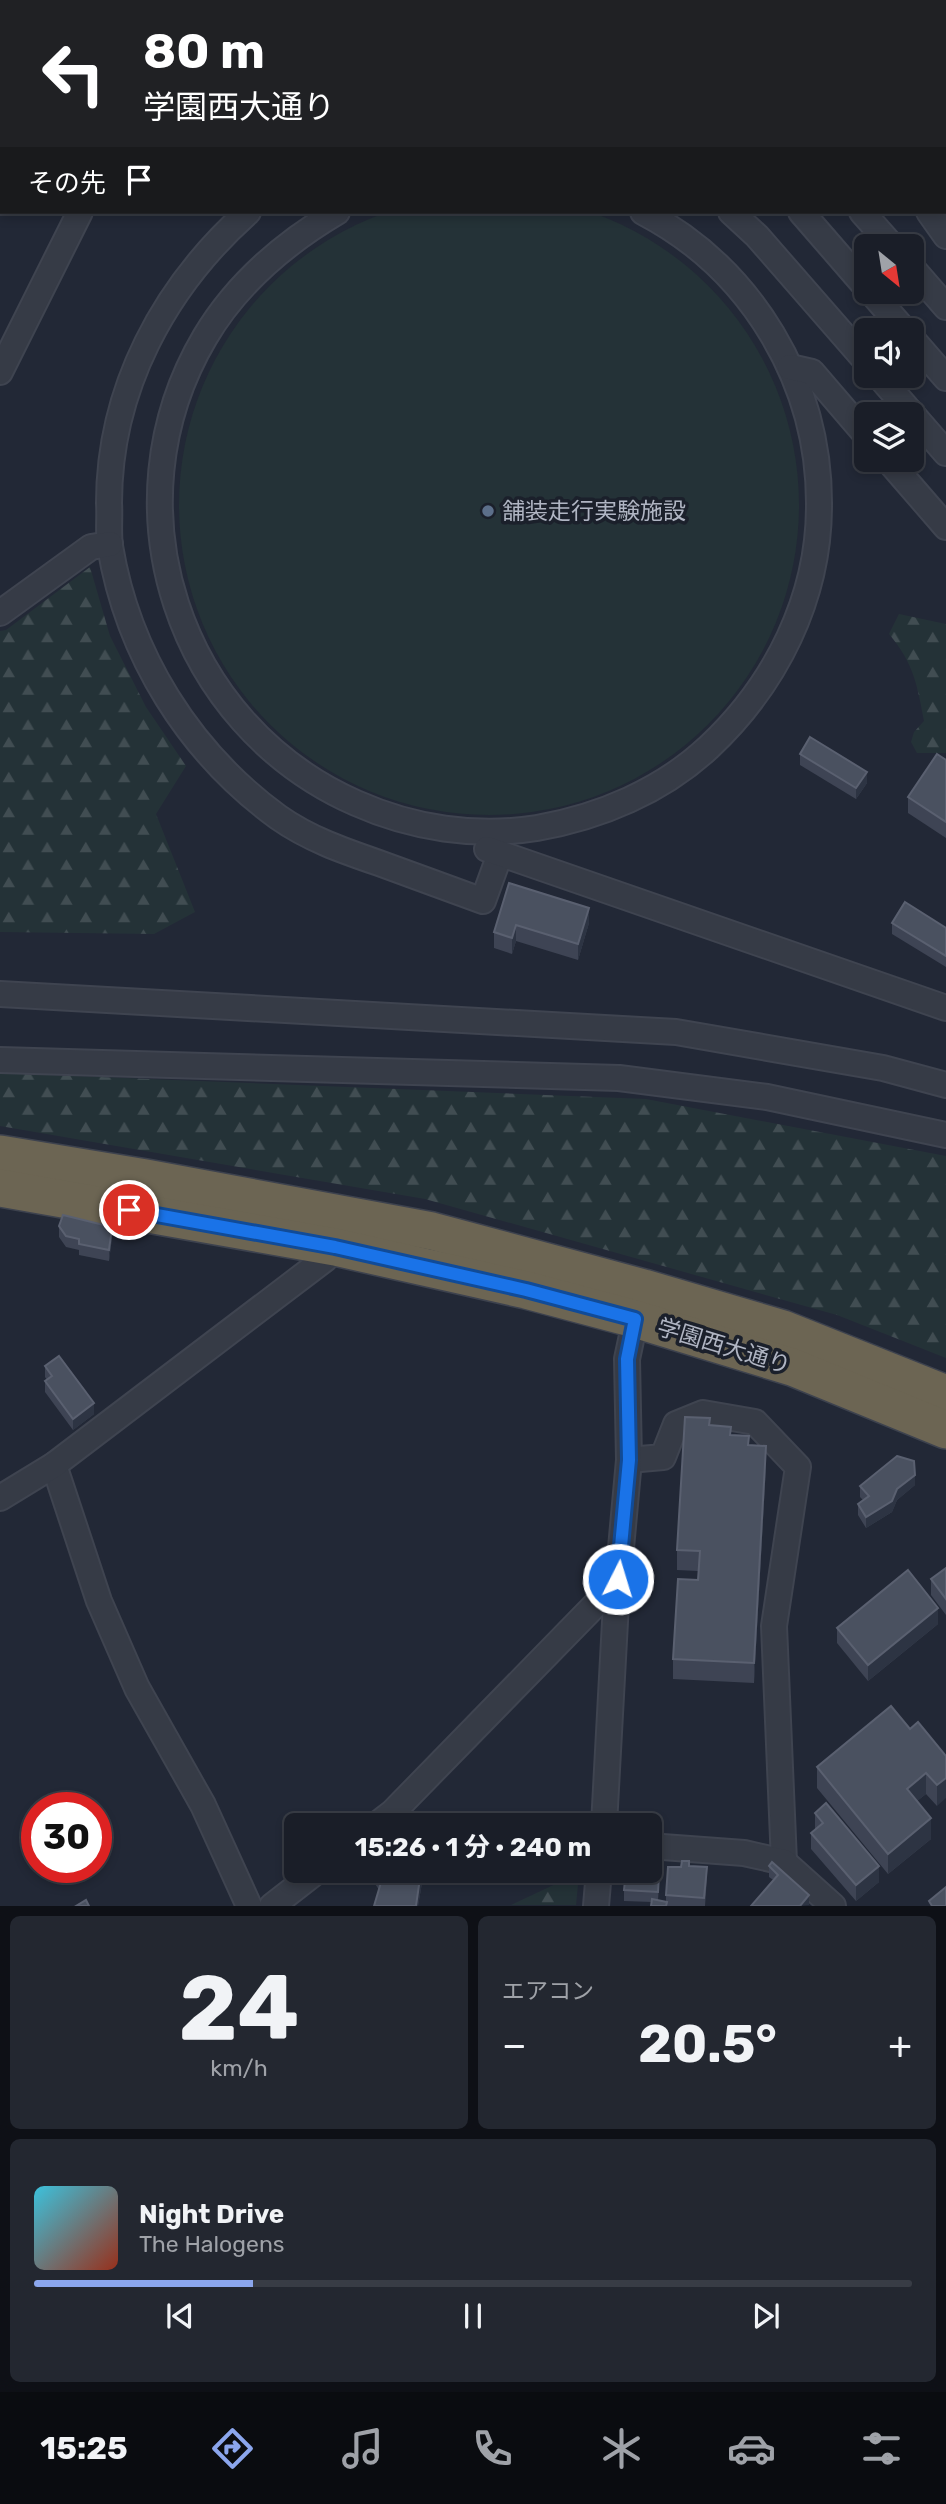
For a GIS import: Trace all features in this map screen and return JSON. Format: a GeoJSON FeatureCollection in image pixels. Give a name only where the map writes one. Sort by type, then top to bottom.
{"type":"FeatureCollection","features":[{"type":"Feature","properties":{"kind":"highway","name":"学園西大通り"},"geometry":{"type":"LineString","coordinates":[[0,1154],[432,1231],[639,1303],[946,1430]]}},
{"type":"Feature","properties":{"kind":"highway","name":"学園西大通り"},"geometry":{"type":"LineString","coordinates":[[0,1188],[335,1247],[526,1290],[639,1303],[783,1329],[946,1394]]}},
{"type":"Feature","properties":{"kind":"street"},"geometry":{"type":"LineString","coordinates":[[1,366],[79,214]]}},
{"type":"Feature","properties":{"kind":"street"},"geometry":{"type":"LineString","coordinates":[[246,214],[218,239],[178,287],[152,332],[129,383],[115,435],[109,487],[110,544],[135,636],[167,700],[199,743],[238,786],[280,818],[325,844],[483,901],[500,853]]}},
{"type":"Feature","properties":{"kind":"street"},"geometry":{"type":"LineString","coordinates":[[334,214],[302,232],[264,263],[232,298],[204,338],[183,381],[168,427],[161,474],[160,522],[166,570],[179,617],[199,660],[225,701],[256,737],[293,768],[334,793],[378,813],[424,826],[472,832],[520,830],[556,824],[613,807],[657,786],[696,758],[732,726],[762,688],[786,646],[804,601],[815,555],[819,507],[816,459],[807,412],[790,367],[768,324],[738,286],[704,252],[666,224],[647,214]]}},
{"type":"Feature","properties":{"kind":"street"},"geometry":{"type":"LineString","coordinates":[[733,214],[757,236],[854,347]]}},
{"type":"Feature","properties":{"kind":"street"},"geometry":{"type":"LineString","coordinates":[[802,214],[854,273]]}},
{"type":"Feature","properties":{"kind":"street"},"geometry":{"type":"LineString","coordinates":[[864,214],[881,234]]}},
{"type":"Feature","properties":{"kind":"street"},"geometry":{"type":"LineString","coordinates":[[930,214],[946,236]]}},
{"type":"Feature","properties":{"kind":"street"},"geometry":{"type":"LineString","coordinates":[[924,282],[946,307]]}},
{"type":"Feature","properties":{"kind":"street"},"geometry":{"type":"LineString","coordinates":[[881,304],[894,318]]}},
{"type":"Feature","properties":{"kind":"street"},"geometry":{"type":"LineString","coordinates":[[924,353],[946,378]]}},
{"type":"Feature","properties":{"kind":"street"},"geometry":{"type":"LineString","coordinates":[[790,367],[812,372],[854,421]]}},
{"type":"Feature","properties":{"kind":"street"},"geometry":{"type":"LineString","coordinates":[[889,388],[946,453]]}},
{"type":"Feature","properties":{"kind":"street"},"geometry":{"type":"LineString","coordinates":[[898,472],[946,527]]}},
{"type":"Feature","properties":{"kind":"street"},"geometry":{"type":"LineString","coordinates":[[0,613],[91,547],[110,544]]}},
{"type":"Feature","properties":{"kind":"street"},"geometry":{"type":"LineString","coordinates":[[472,832],[488,849],[946,1008]]}},
{"type":"Feature","properties":{"kind":"street"},"geometry":{"type":"LineString","coordinates":[[0,994],[676,1032],[883,1068],[946,1085]]}},
{"type":"Feature","properties":{"kind":"street"},"geometry":{"type":"LineString","coordinates":[[0,1060],[619,1077],[767,1097],[946,1135]]}},
{"type":"Feature","properties":{"kind":"street"},"geometry":{"type":"LineString","coordinates":[[0,1497],[54,1465],[325,1259],[335,1247]]}},
{"type":"Feature","properties":{"kind":"street"},"geometry":{"type":"LineString","coordinates":[[605,1813],[616,1603],[629,1460],[627,1359],[639,1303]]}},
{"type":"Feature","properties":{"kind":"street"},"geometry":{"type":"LineString","coordinates":[[629,1460],[663,1457],[676,1424],[703,1413],[755,1422],[797,1467],[774,1626],[784,1862]]}},
{"type":"Feature","properties":{"kind":"street"},"geometry":{"type":"LineString","coordinates":[[54,1465],[104,1614],[137,1688],[203,1805],[248,1906]]}},
{"type":"Feature","properties":{"kind":"street"},"geometry":{"type":"LineString","coordinates":[[392,1813],[598,1602],[616,1603]]}},
{"type":"Feature","properties":{"kind":"street"},"geometry":{"type":"LineString","coordinates":[[662,1847],[744,1853],[784,1862],[833,1906]]}},
{"type":"Feature","properties":{"kind":"street"},"geometry":{"type":"LineString","coordinates":[[272,1906],[302,1883]]}},
{"type":"Feature","properties":{"kind":"street"},"geometry":{"type":"LineString","coordinates":[[596,1906],[599,1883]]}},
{"type":"Feature","properties":{"kind":"green space"},"geometry":{"type":"Polygon","coordinates":[[[382,214],[596,214],[635,231],[661,247],[686,265],[729,308],[763,359],[786,415],[798,475],[798,535],[786,595],[763,651],[729,702],[686,745],[635,779],[579,802],[519,814],[459,814],[399,802],[343,779],[292,745],[249,702],[215,651],[192,595],[180,535],[180,475],[192,415],[202,386],[231,333],[249,308],[292,265],[343,231],[382,214]]]}},
{"type":"Feature","properties":{"kind":"green space"},"geometry":{"type":"Polygon","coordinates":[[[90,567],[110,636],[146,707],[186,766],[156,814],[195,912],[154,934],[0,932],[0,631],[6,630],[90,567]]]}},
{"type":"Feature","properties":{"kind":"green space"},"geometry":{"type":"Polygon","coordinates":[[[899,614],[946,624],[946,753],[917,753],[911,742],[914,732],[924,721],[913,675],[904,655],[889,634],[899,614]]]}},
{"type":"Feature","properties":{"kind":"green space"},"geometry":{"type":"Polygon","coordinates":[[[0,1073],[646,1099],[946,1156],[946,1358],[837,1315],[425,1199],[0,1126],[0,1073]]]}},
{"type":"Feature","properties":{"kind":"green space"},"geometry":{"type":"Polygon","coordinates":[[[558,1883],[578,1883],[576,1905],[511,1905],[558,1883]]]}},
{"type":"Feature","properties":{"kind":"building"},"geometry":{"type":"Polygon","coordinates":[[[810,737],[867,772],[856,788],[800,754],[810,737]]]}},
{"type":"Feature","properties":{"kind":"building"},"geometry":{"type":"Polygon","coordinates":[[[937,754],[946,760],[946,822],[908,797],[937,754]]]}},
{"type":"Feature","properties":{"kind":"building"},"geometry":{"type":"Polygon","coordinates":[[[509,883],[589,908],[578,944],[516,925],[512,938],[494,932],[509,883]]]}},
{"type":"Feature","properties":{"kind":"building"},"geometry":{"type":"Polygon","coordinates":[[[905,902],[946,928],[946,956],[892,923],[905,902]]]}},
{"type":"Feature","properties":{"kind":"building"},"geometry":{"type":"Polygon","coordinates":[[[63,1215],[112,1227],[109,1250],[79,1244],[79,1239],[66,1236],[59,1226],[63,1215]]]}},
{"type":"Feature","properties":{"kind":"building"},"geometry":{"type":"Polygon","coordinates":[[[59,1356],[94,1403],[73,1419],[45,1381],[52,1376],[45,1366],[59,1356]]]}},
{"type":"Feature","properties":{"kind":"building"},"geometry":{"type":"Polygon","coordinates":[[[685,1417],[710,1418],[709,1425],[731,1427],[730,1435],[749,1436],[748,1445],[766,1446],[754,1663],[673,1659],[678,1579],[698,1580],[700,1551],[677,1550],[685,1417]]]}},
{"type":"Feature","properties":{"kind":"building"},"geometry":{"type":"Polygon","coordinates":[[[897,1456],[914,1461],[915,1475],[897,1489],[892,1501],[866,1517],[858,1504],[869,1496],[860,1486],[897,1456]]]}},
{"type":"Feature","properties":{"kind":"building"},"geometry":{"type":"Polygon","coordinates":[[[946,1568],[946,1599],[931,1579],[946,1568]]]}},
{"type":"Feature","properties":{"kind":"building"},"geometry":{"type":"Polygon","coordinates":[[[908,1570],[938,1608],[868,1665],[837,1628],[908,1570]]]}},
{"type":"Feature","properties":{"kind":"building"},"geometry":{"type":"Polygon","coordinates":[[[891,1706],[910,1729],[918,1722],[946,1756],[946,1778],[937,1785],[926,1773],[907,1789],[931,1818],[888,1854],[817,1767],[891,1706]]]}},
{"type":"Feature","properties":{"kind":"building"},"geometry":{"type":"Polygon","coordinates":[[[826,1803],[879,1866],[856,1885],[811,1833],[823,1823],[815,1813],[826,1803]]]}},
{"type":"Feature","properties":{"kind":"building"},"geometry":{"type":"Polygon","coordinates":[[[682,1861],[689,1861],[689,1866],[707,1867],[704,1898],[666,1895],[668,1867],[681,1867],[682,1861]]]}},
{"type":"Feature","properties":{"kind":"building"},"geometry":{"type":"Polygon","coordinates":[[[772,1862],[809,1895],[800,1906],[751,1906],[778,1875],[769,1866],[772,1862]]]}},
{"type":"Feature","properties":{"kind":"building"},"geometry":{"type":"Polygon","coordinates":[[[381,1883],[419,1883],[416,1906],[374,1906],[381,1883]]]}},
{"type":"Feature","properties":{"kind":"building"},"geometry":{"type":"Polygon","coordinates":[[[625,1883],[659,1883],[658,1892],[624,1890],[625,1883]]]}},
{"type":"Feature","properties":{"kind":"building"},"geometry":{"type":"Polygon","coordinates":[[[946,1887],[946,1906],[932,1906],[929,1901],[946,1887]]]}},
{"type":"Feature","properties":{"kind":"building"},"geometry":{"type":"Polygon","coordinates":[[[652,1899],[667,1902],[666,1906],[651,1906],[652,1899]]]}},
{"type":"Feature","properties":{"kind":"building"},"geometry":{"type":"Polygon","coordinates":[[[86,1900],[89,1906],[76,1906],[86,1900]]]}},
{"type":"Feature","properties":{"kind":"place","name":"舗装走行実験施設"},"geometry":{"type":"Point","coordinates":[488,511]}},
{"type":"Feature","properties":{"kind":"route"},"geometry":{"type":"LineString","coordinates":[[129,1210],[335,1247],[526,1290],[635,1319],[627,1359],[629,1460],[618,1579]]}}]}
